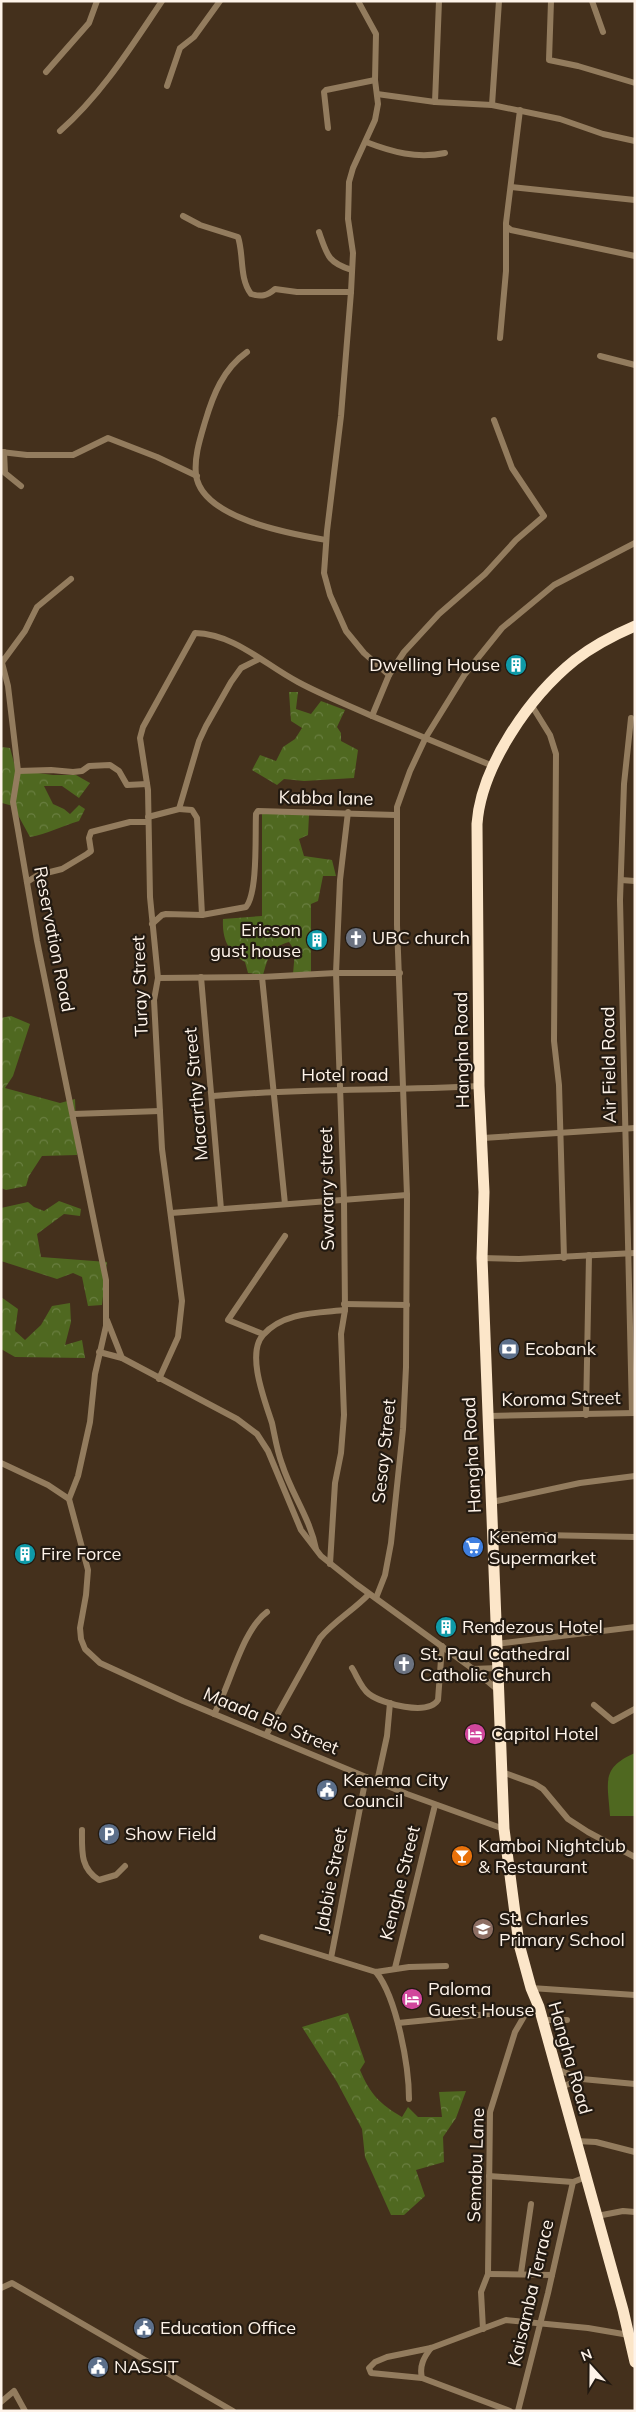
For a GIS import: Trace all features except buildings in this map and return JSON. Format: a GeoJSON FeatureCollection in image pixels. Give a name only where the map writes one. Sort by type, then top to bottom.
{"type":"FeatureCollection","features":[{"type":"Feature","properties":{"kind":"highway","name":"Hangha Road"},"geometry":{"type":"LineString","coordinates":[[635,626],[598,644],[576,660],[558,675],[532,706],[493,766],[478,806],[477,824],[479,1086],[483,1138],[482,1258],[504,1829],[519,1944],[531,1988],[543,2020],[635,2362]]}},
{"type":"Feature","properties":{"kind":"street"},"geometry":{"type":"LineString","coordinates":[[46,72],[88,23],[97,1]]}},
{"type":"Feature","properties":{"kind":"street"},"geometry":{"type":"LineString","coordinates":[[60,131],[92,100],[127,54],[162,1]]}},
{"type":"Feature","properties":{"kind":"street"},"geometry":{"type":"LineString","coordinates":[[167,86],[180,48],[194,37],[220,1]]}},
{"type":"Feature","properties":{"kind":"street"},"geometry":{"type":"LineString","coordinates":[[358,1],[376,34],[375,80],[377,112],[366,142],[352,168],[349,182],[348,219],[353,253],[351,292],[342,408],[324,564],[326,582],[340,620],[353,642],[389,675]]}},
{"type":"Feature","properties":{"kind":"street"},"geometry":{"type":"LineString","coordinates":[[435,102],[440,1]]}},
{"type":"Feature","properties":{"kind":"street"},"geometry":{"type":"LineString","coordinates":[[492,105],[498,1]]}},
{"type":"Feature","properties":{"kind":"street"},"geometry":{"type":"LineString","coordinates":[[551,1],[549,60],[587,68],[635,83]]}},
{"type":"Feature","properties":{"kind":"street"},"geometry":{"type":"LineString","coordinates":[[592,1],[603,32]]}},
{"type":"Feature","properties":{"kind":"street"},"geometry":{"type":"LineString","coordinates":[[328,128],[324,92],[375,80]]}},
{"type":"Feature","properties":{"kind":"street"},"geometry":{"type":"LineString","coordinates":[[377,94],[435,102],[492,105],[520,110],[560,119],[603,134],[635,141]]}},
{"type":"Feature","properties":{"kind":"street"},"geometry":{"type":"LineString","coordinates":[[500,338],[506,271],[507,227],[520,110]]}},
{"type":"Feature","properties":{"kind":"street"},"geometry":{"type":"LineString","coordinates":[[366,142],[393,152],[434,156],[445,153]]}},
{"type":"Feature","properties":{"kind":"street"},"geometry":{"type":"LineString","coordinates":[[511,187],[635,200]]}},
{"type":"Feature","properties":{"kind":"street"},"geometry":{"type":"LineString","coordinates":[[183,216],[200,225],[238,236],[242,247],[243,278],[250,294],[259,296],[269,294],[275,289],[297,292],[351,292]]}},
{"type":"Feature","properties":{"kind":"street"},"geometry":{"type":"LineString","coordinates":[[507,227],[511,230],[635,256]]}},
{"type":"Feature","properties":{"kind":"street"},"geometry":{"type":"LineString","coordinates":[[319,232],[330,260],[352,270]]}},
{"type":"Feature","properties":{"kind":"street"},"geometry":{"type":"LineString","coordinates":[[248,352],[228,370],[218,385],[200,443],[196,476],[205,494],[227,510],[284,532],[326,540]]}},
{"type":"Feature","properties":{"kind":"street"},"geometry":{"type":"LineString","coordinates":[[600,356],[635,365]]}},
{"type":"Feature","properties":{"kind":"street"},"geometry":{"type":"LineString","coordinates":[[372,716],[389,675],[404,652],[439,614],[485,574],[516,540],[544,516],[512,468],[494,420]]}},
{"type":"Feature","properties":{"kind":"street"},"geometry":{"type":"LineString","coordinates":[[21,486],[6,473],[2,452],[27,455],[73,455],[108,438],[157,457],[196,476]]}},
{"type":"Feature","properties":{"kind":"street","name":"Sesay Street"},"geometry":{"type":"LineString","coordinates":[[376,1598],[385,1575],[389,1554],[403,1429],[407,1305],[407,1195],[403,1138],[404,1090],[396,815],[403,788],[426,737],[465,674],[509,622],[554,585],[635,543]]}},
{"type":"Feature","properties":{"kind":"street"},"geometry":{"type":"LineString","coordinates":[[2,660],[25,631],[37,607],[71,579]]}},
{"type":"Feature","properties":{"kind":"street","name":"Turay Street"},"geometry":{"type":"LineString","coordinates":[[160,1379],[178,1337],[182,1301],[164,1169],[154,1000],[158,978],[152,924],[147,784],[140,738],[143,726],[192,635],[198,633],[231,641],[259,659]]}},
{"type":"Feature","properties":{"kind":"street"},"geometry":{"type":"LineString","coordinates":[[179,809],[199,741],[206,726],[241,668],[259,659],[300,683],[372,716],[493,766]]}},
{"type":"Feature","properties":{"kind":"street","name":"Reservation Road"},"geometry":{"type":"LineString","coordinates":[[2,660],[18,771],[14,802],[37,941],[106,1280],[106,1317]]}},
{"type":"Feature","properties":{"kind":"street"},"geometry":{"type":"LineString","coordinates":[[532,706],[550,735],[556,754],[554,1041],[559,1085],[564,1258]]}},
{"type":"Feature","properties":{"kind":"street","name":"Air Field Road"},"geometry":{"type":"LineString","coordinates":[[631,718],[624,784],[620,880],[625,1128],[632,1253],[633,1413]]}},
{"type":"Feature","properties":{"kind":"street"},"geometry":{"type":"LineString","coordinates":[[18,771],[51,770],[74,772],[82,771],[89,766],[110,765],[119,772],[127,785],[147,784]]}},
{"type":"Feature","properties":{"kind":"street"},"geometry":{"type":"LineString","coordinates":[[28,882],[38,875],[62,869],[91,851],[89,838],[91,832],[147,819],[179,809],[192,810],[196,818],[202,915],[166,914],[162,915],[152,924]]}},
{"type":"Feature","properties":{"kind":"street","name":"Kabba lane"},"geometry":{"type":"LineString","coordinates":[[202,915],[242,910],[250,903],[253,887],[256,812],[348,812],[396,815]]}},
{"type":"Feature","properties":{"kind":"street","name":"Swarary street"},"geometry":{"type":"LineString","coordinates":[[330,1564],[335,1483],[342,1435],[344,1388],[341,1334],[344,1307],[344,1200],[336,972],[340,880],[348,812]]}},
{"type":"Feature","properties":{"kind":"street"},"geometry":{"type":"LineString","coordinates":[[620,880],[635,881]]}},
{"type":"Feature","properties":{"kind":"street"},"geometry":{"type":"LineString","coordinates":[[158,978],[262,977],[336,972],[400,973]]}},
{"type":"Feature","properties":{"kind":"street","name":"Macarthy Street"},"geometry":{"type":"LineString","coordinates":[[201,977],[221,1209]]}},
{"type":"Feature","properties":{"kind":"street"},"geometry":{"type":"LineString","coordinates":[[262,977],[285,1204]]}},
{"type":"Feature","properties":{"kind":"street","name":"Hotel road"},"geometry":{"type":"LineString","coordinates":[[212,1096],[274,1090],[404,1090],[479,1086]]}},
{"type":"Feature","properties":{"kind":"street"},"geometry":{"type":"LineString","coordinates":[[73,1114],[160,1111]]}},
{"type":"Feature","properties":{"kind":"street"},"geometry":{"type":"LineString","coordinates":[[483,1138],[635,1128]]}},
{"type":"Feature","properties":{"kind":"street"},"geometry":{"type":"LineString","coordinates":[[171,1213],[407,1195]]}},
{"type":"Feature","properties":{"kind":"street"},"geometry":{"type":"LineString","coordinates":[[263,1334],[228,1320],[285,1236]]}},
{"type":"Feature","properties":{"kind":"street"},"geometry":{"type":"LineString","coordinates":[[482,1258],[564,1258],[632,1253]]}},
{"type":"Feature","properties":{"kind":"street"},"geometry":{"type":"LineString","coordinates":[[586,1414],[589,1255]]}},
{"type":"Feature","properties":{"kind":"street"},"geometry":{"type":"LineString","coordinates":[[316,1550],[313,1534],[284,1471],[260,1382],[257,1363],[258,1342],[263,1334],[282,1320],[294,1316],[344,1307],[407,1305]]}},
{"type":"Feature","properties":{"kind":"street"},"geometry":{"type":"LineString","coordinates":[[106,1317],[122,1358]]}},
{"type":"Feature","properties":{"kind":"street"},"geometry":{"type":"LineString","coordinates":[[1,1463],[48,1485],[69,1499],[89,1430],[99,1352],[106,1317]]}},
{"type":"Feature","properties":{"kind":"street"},"geometry":{"type":"LineString","coordinates":[[99,1352],[122,1358],[243,1423],[257,1434],[268,1451],[301,1530],[316,1550],[330,1564],[473,1669],[499,1691]]}},
{"type":"Feature","properties":{"kind":"street","name":"Koroma Street"},"geometry":{"type":"LineString","coordinates":[[488,1416],[633,1413]]}},
{"type":"Feature","properties":{"kind":"street"},"geometry":{"type":"LineString","coordinates":[[268,1451],[278,1447]]}},
{"type":"Feature","properties":{"kind":"street"},"geometry":{"type":"LineString","coordinates":[[492,1502],[580,1483],[635,1476]]}},
{"type":"Feature","properties":{"kind":"street","name":"Maada Bio Street"},"geometry":{"type":"LineString","coordinates":[[69,1499],[88,1570],[81,1639],[91,1657],[123,1674],[214,1714],[377,1782],[434,1805],[504,1829]]}},
{"type":"Feature","properties":{"kind":"street"},"geometry":{"type":"LineString","coordinates":[[493,1534],[635,1537]]}},
{"type":"Feature","properties":{"kind":"street"},"geometry":{"type":"LineString","coordinates":[[266,1735],[320,1638],[370,1594]]}},
{"type":"Feature","properties":{"kind":"street"},"geometry":{"type":"LineString","coordinates":[[214,1714],[243,1646],[258,1622],[267,1612]]}},
{"type":"Feature","properties":{"kind":"street"},"geometry":{"type":"LineString","coordinates":[[496,1644],[635,1627]]}},
{"type":"Feature","properties":{"kind":"street"},"geometry":{"type":"LineString","coordinates":[[352,1668],[369,1694],[390,1703],[413,1707],[432,1706],[437,1703],[442,1646]]}},
{"type":"Feature","properties":{"kind":"street"},"geometry":{"type":"LineString","coordinates":[[473,1669],[498,1668]]}},
{"type":"Feature","properties":{"kind":"street"},"geometry":{"type":"LineString","coordinates":[[377,1782],[387,1736],[390,1703]]}},
{"type":"Feature","properties":{"kind":"street"},"geometry":{"type":"LineString","coordinates":[[594,1705],[613,1720],[635,1709]]}},
{"type":"Feature","properties":{"kind":"street"},"geometry":{"type":"LineString","coordinates":[[502,1772],[535,1784],[543,1789],[568,1819],[635,1857]]}},
{"type":"Feature","properties":{"kind":"street","name":"Jabbie Street"},"geometry":{"type":"LineString","coordinates":[[331,1958],[366,1777]]}},
{"type":"Feature","properties":{"kind":"street","name":"Kenghe Street"},"geometry":{"type":"LineString","coordinates":[[395,1968],[434,1805]]}},
{"type":"Feature","properties":{"kind":"street"},"geometry":{"type":"LineString","coordinates":[[82,1830],[84,1864],[89,1873],[99,1880],[116,1874],[125,1866]]}},
{"type":"Feature","properties":{"kind":"street"},"geometry":{"type":"LineString","coordinates":[[262,1937],[376,1972],[395,1968],[446,1966]]}},
{"type":"Feature","properties":{"kind":"street"},"geometry":{"type":"LineString","coordinates":[[376,1972],[383,1983],[398,2023],[407,2067],[409,2099]]}},
{"type":"Feature","properties":{"kind":"street"},"geometry":{"type":"LineString","coordinates":[[531,1988],[635,1995]]}},
{"type":"Feature","properties":{"kind":"street"},"geometry":{"type":"LineString","coordinates":[[398,2023],[509,2012],[526,2013],[539,2008]]}},
{"type":"Feature","properties":{"kind":"street","name":"Semabu Lane"},"geometry":{"type":"LineString","coordinates":[[483,2329],[481,2292],[488,2274],[490,2112],[510,2047],[526,2013]]}},
{"type":"Feature","properties":{"kind":"street"},"geometry":{"type":"LineString","coordinates":[[543,2020],[567,2020]]}},
{"type":"Feature","properties":{"kind":"street"},"geometry":{"type":"LineString","coordinates":[[555,2069],[582,2079],[635,2084]]}},
{"type":"Feature","properties":{"kind":"street"},"geometry":{"type":"LineString","coordinates":[[561,2087],[582,2079]]}},
{"type":"Feature","properties":{"kind":"street"},"geometry":{"type":"LineString","coordinates":[[574,2141],[596,2142],[635,2152]]}},
{"type":"Feature","properties":{"kind":"street"},"geometry":{"type":"LineString","coordinates":[[489,2176],[573,2182],[586,2177]]}},
{"type":"Feature","properties":{"kind":"street","name":"Kaisamba Terrace"},"geometry":{"type":"LineString","coordinates":[[518,2411],[541,2323],[573,2182]]}},
{"type":"Feature","properties":{"kind":"street"},"geometry":{"type":"LineString","coordinates":[[521,2274],[531,2204]]}},
{"type":"Feature","properties":{"kind":"street"},"geometry":{"type":"LineString","coordinates":[[597,2216],[616,2212],[635,2212]]}},
{"type":"Feature","properties":{"kind":"street"},"geometry":{"type":"LineString","coordinates":[[488,2274],[552,2275]]}},
{"type":"Feature","properties":{"kind":"street"},"geometry":{"type":"LineString","coordinates":[[1,2288],[12,2283],[233,2411]]}},
{"type":"Feature","properties":{"kind":"street"},"geometry":{"type":"LineString","coordinates":[[510,2411],[422,2378],[387,2376],[370,2371],[375,2362],[432,2348],[506,2320],[588,2328],[629,2335]]}},
{"type":"Feature","properties":{"kind":"street"},"geometry":{"type":"LineString","coordinates":[[422,2378],[420,2371],[423,2359],[432,2348]]}},
{"type":"Feature","properties":{"kind":"street"},"geometry":{"type":"LineString","coordinates":[[1,2402],[14,2391],[25,2411]]}},
{"type":"Feature","properties":{"kind":"green space"},"geometry":{"type":"Polygon","coordinates":[[[289,692],[298,692],[296,709],[311,714],[321,701],[345,710],[337,727],[341,733],[341,741],[358,750],[354,778],[304,781],[284,779],[277,785],[252,770],[260,755],[276,761],[283,747],[295,739],[302,728],[291,721],[289,692]]]}},
{"type":"Feature","properties":{"kind":"green space"},"geometry":{"type":"Polygon","coordinates":[[[1,747],[10,748],[16,770],[53,775],[76,775],[90,783],[79,798],[62,786],[44,786],[53,804],[70,814],[79,805],[85,809],[79,821],[30,837],[13,806],[2,803],[1,807],[1,747]]]}},
{"type":"Feature","properties":{"kind":"green space"},"geometry":{"type":"Polygon","coordinates":[[[262,813],[309,815],[308,835],[299,839],[304,856],[332,860],[336,876],[323,876],[318,901],[311,904],[311,974],[293,974],[295,951],[289,942],[274,950],[268,958],[263,975],[248,973],[245,962],[234,954],[225,939],[223,919],[262,916],[262,813]]]}},
{"type":"Feature","properties":{"kind":"green space"},"geometry":{"type":"Polygon","coordinates":[[[11,1016],[30,1024],[13,1076],[5,1088],[60,1103],[75,1099],[77,1155],[42,1156],[29,1176],[26,1186],[6,1190],[1,1188],[1,1018],[11,1016]]]}},
{"type":"Feature","properties":{"kind":"green space"},"geometry":{"type":"Polygon","coordinates":[[[59,1201],[81,1209],[80,1216],[64,1214],[37,1234],[41,1257],[107,1262],[102,1305],[88,1306],[82,1277],[73,1273],[57,1279],[1,1261],[1,1208],[28,1202],[44,1211],[59,1201]]]}},
{"type":"Feature","properties":{"kind":"green space"},"geometry":{"type":"Polygon","coordinates":[[[1,1297],[18,1309],[15,1331],[25,1340],[41,1325],[52,1306],[70,1303],[71,1322],[65,1345],[82,1340],[85,1358],[15,1357],[1,1349],[1,1297]]]}},
{"type":"Feature","properties":{"kind":"green space"},"geometry":{"type":"Polygon","coordinates":[[[635,1753],[635,1816],[610,1816],[608,1786],[611,1771],[624,1759],[635,1753]]]}},
{"type":"Feature","properties":{"kind":"green space"},"geometry":{"type":"Polygon","coordinates":[[[348,2013],[365,2062],[360,2070],[376,2098],[394,2112],[402,2117],[408,2107],[418,2117],[442,2117],[439,2092],[466,2091],[456,2118],[443,2137],[444,2162],[416,2170],[425,2196],[404,2215],[391,2215],[365,2157],[362,2129],[337,2082],[302,2027],[348,2013]]]}},
{"type":"Feature","properties":{"kind":"place","name":"Dwelling House"},"geometry":{"type":"Point","coordinates":[516,665]}},
{"type":"Feature","properties":{"kind":"place","name":"UBC church"},"geometry":{"type":"Point","coordinates":[356,938]}},
{"type":"Feature","properties":{"kind":"place","name":"Ericson gust house"},"geometry":{"type":"Point","coordinates":[317,940]}},
{"type":"Feature","properties":{"kind":"place","name":"Ecobank"},"geometry":{"type":"Point","coordinates":[509,1349]}},
{"type":"Feature","properties":{"kind":"place","name":"Kenema Supermarket"},"geometry":{"type":"Point","coordinates":[473,1547]}},
{"type":"Feature","properties":{"kind":"place","name":"Fire Force"},"geometry":{"type":"Point","coordinates":[25,1554]}},
{"type":"Feature","properties":{"kind":"place","name":"Rendezous Hotel"},"geometry":{"type":"Point","coordinates":[446,1627]}},
{"type":"Feature","properties":{"kind":"place","name":"St. Paul Cathedral Catholic Church"},"geometry":{"type":"Point","coordinates":[404,1664]}},
{"type":"Feature","properties":{"kind":"place","name":"Capitol Hotel"},"geometry":{"type":"Point","coordinates":[475,1734]}},
{"type":"Feature","properties":{"kind":"place","name":"Kenema City Council"},"geometry":{"type":"Point","coordinates":[327,1790]}},
{"type":"Feature","properties":{"kind":"place","name":"Show Field"},"geometry":{"type":"Point","coordinates":[109,1834]}},
{"type":"Feature","properties":{"kind":"place","name":"Kamboi Nightclub & Restaurant"},"geometry":{"type":"Point","coordinates":[462,1856]}},
{"type":"Feature","properties":{"kind":"place","name":"St. Charles Primary School"},"geometry":{"type":"Point","coordinates":[483,1929]}},
{"type":"Feature","properties":{"kind":"place","name":"Paloma Guest House"},"geometry":{"type":"Point","coordinates":[412,1999]}},
{"type":"Feature","properties":{"kind":"place","name":"Education Office"},"geometry":{"type":"Point","coordinates":[144,2328]}},
{"type":"Feature","properties":{"kind":"place","name":"NASSIT"},"geometry":{"type":"Point","coordinates":[98,2367]}}]}
